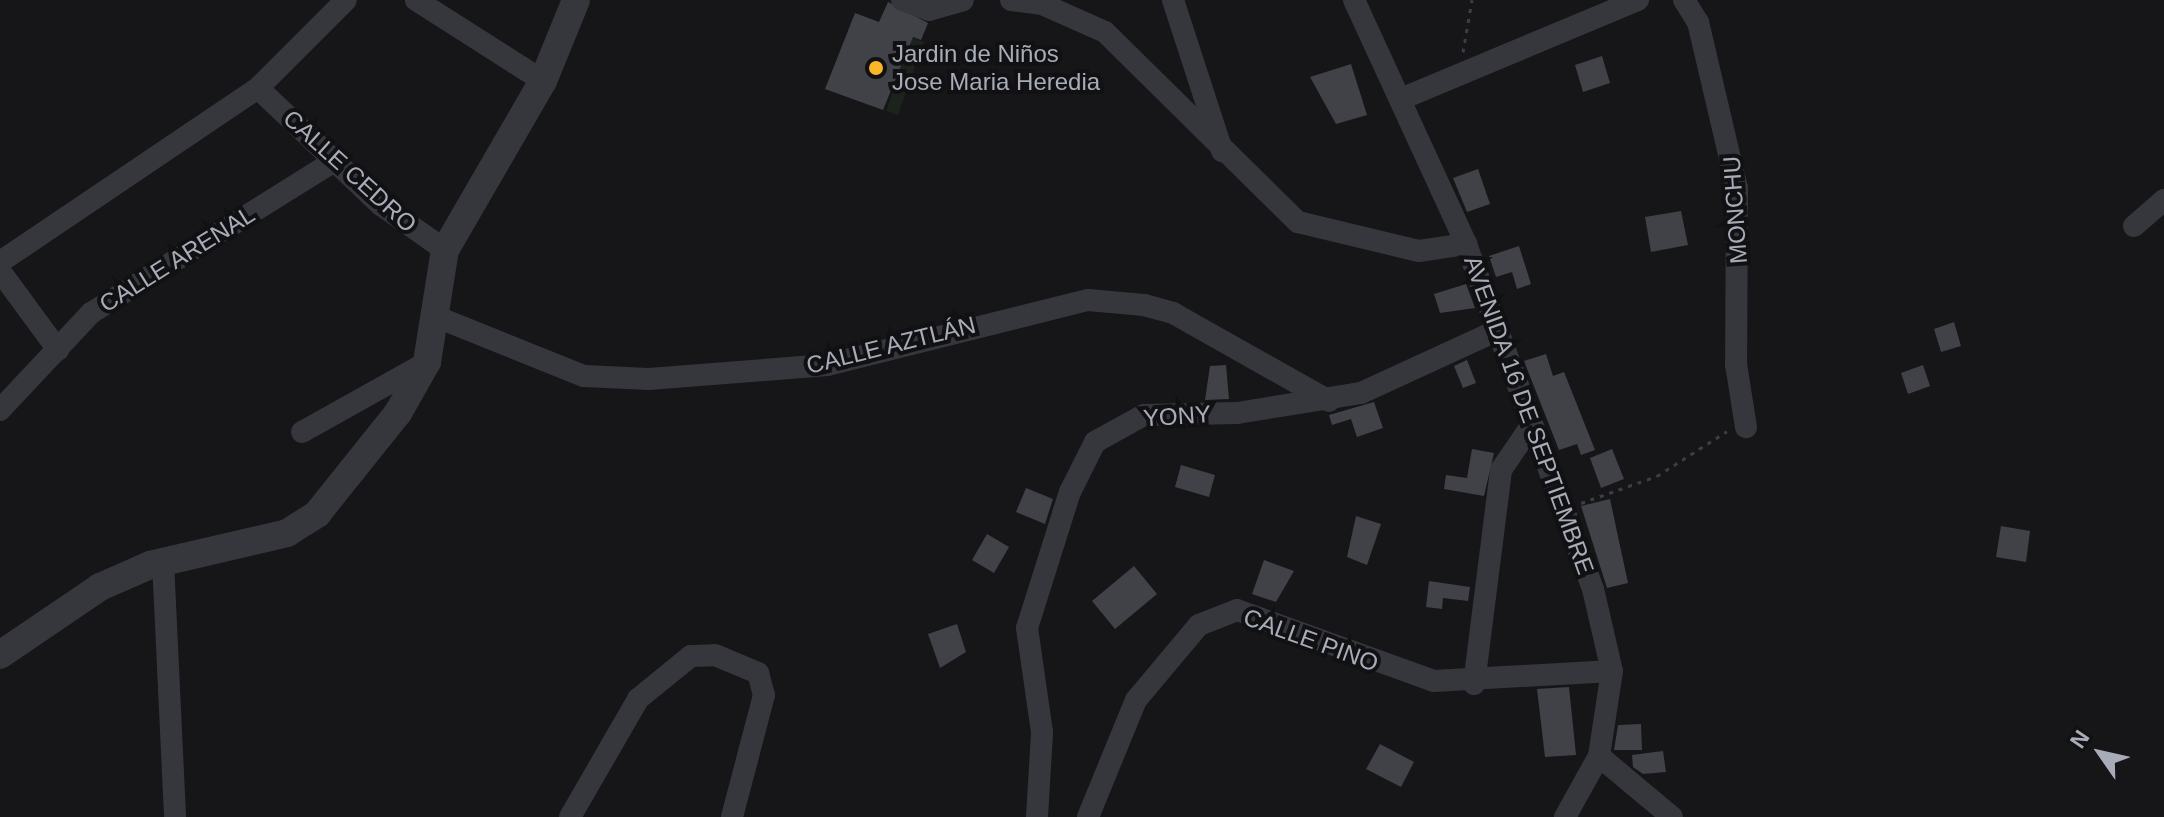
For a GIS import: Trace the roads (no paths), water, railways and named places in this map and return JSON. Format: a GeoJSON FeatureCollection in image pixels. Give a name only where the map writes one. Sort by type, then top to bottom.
{"type":"FeatureCollection","features":[{"type":"Feature","properties":{"kind":"street"},"geometry":{"type":"LineString","coordinates":[[0,262],[258,88],[346,0]]}},
{"type":"Feature","properties":{"kind":"street"},"geometry":{"type":"LineString","coordinates":[[416,0],[543,81]]}},
{"type":"Feature","properties":{"kind":"street"},"geometry":{"type":"LineString","coordinates":[[0,655],[49,616],[163,561],[287,533],[317,514],[398,413],[427,362],[437,317],[445,250],[543,81],[576,0]]}},
{"type":"Feature","properties":{"kind":"street"},"geometry":{"type":"LineString","coordinates":[[902,0],[932,5],[963,0]]}},
{"type":"Feature","properties":{"kind":"street"},"geometry":{"type":"LineString","coordinates":[[1011,0],[1042,4],[1105,32],[1223,156],[1298,222],[1419,251],[1466,244]]}},
{"type":"Feature","properties":{"kind":"street"},"geometry":{"type":"LineString","coordinates":[[1173,0],[1223,156]]}},
{"type":"Feature","properties":{"kind":"street","name":"AVENIDA 16 DE SEPTIEMBRE"},"geometry":{"type":"LineString","coordinates":[[1354,0],[1466,244],[1531,426],[1567,511],[1612,671],[1599,756]]}},
{"type":"Feature","properties":{"kind":"street","name":"MONCHU"},"geometry":{"type":"LineString","coordinates":[[1684,0],[1698,22],[1737,188],[1736,364],[1746,427]]}},
{"type":"Feature","properties":{"kind":"street"},"geometry":{"type":"LineString","coordinates":[[1401,99],[1456,79],[1629,2]]}},
{"type":"Feature","properties":{"kind":"street","name":"CALLE CEDRO"},"geometry":{"type":"LineString","coordinates":[[258,88],[336,160],[445,250]]}},
{"type":"Feature","properties":{"kind":"street","name":"CALLE ARENAL"},"geometry":{"type":"LineString","coordinates":[[0,410],[91,313],[336,160]]}},
{"type":"Feature","properties":{"kind":"street"},"geometry":{"type":"LineString","coordinates":[[2134,226],[2164,200]]}},
{"type":"Feature","properties":{"kind":"street"},"geometry":{"type":"LineString","coordinates":[[0,271],[58,350]]}},
{"type":"Feature","properties":{"kind":"street","name":"CALLE AZTLÁN"},"geometry":{"type":"LineString","coordinates":[[437,317],[584,376],[649,379],[827,365],[1032,310],[1088,300],[1123,303],[1173,313],[1329,401]]}},
{"type":"Feature","properties":{"kind":"street","name":"YONY"},"geometry":{"type":"LineString","coordinates":[[1037,817],[1042,732],[1027,628],[1070,492],[1095,442],[1144,415],[1329,401],[1389,382],[1496,331]]}},
{"type":"Feature","properties":{"kind":"street"},"geometry":{"type":"LineString","coordinates":[[302,432],[427,362]]}},
{"type":"Feature","properties":{"kind":"street"},"geometry":{"type":"LineString","coordinates":[[1474,684],[1501,470],[1531,426]]}},
{"type":"Feature","properties":{"kind":"street"},"geometry":{"type":"LineString","coordinates":[[163,561],[175,817]]}},
{"type":"Feature","properties":{"kind":"street","name":"CALLE PINO"},"geometry":{"type":"LineString","coordinates":[[1088,817],[1136,700],[1199,625],[1237,610],[1394,671],[1474,684],[1612,671]]}},
{"type":"Feature","properties":{"kind":"street"},"geometry":{"type":"LineString","coordinates":[[570,817],[638,699],[691,656],[715,655],[758,673],[764,695],[732,817]]}},
{"type":"Feature","properties":{"kind":"street"},"geometry":{"type":"LineString","coordinates":[[1565,817],[1599,756],[1672,817]]}},
{"type":"Feature","properties":{"kind":"place","name":"Jardin de Niños Jose Maria Heredia"},"geometry":{"type":"Point","coordinates":[876,68]}}]}
